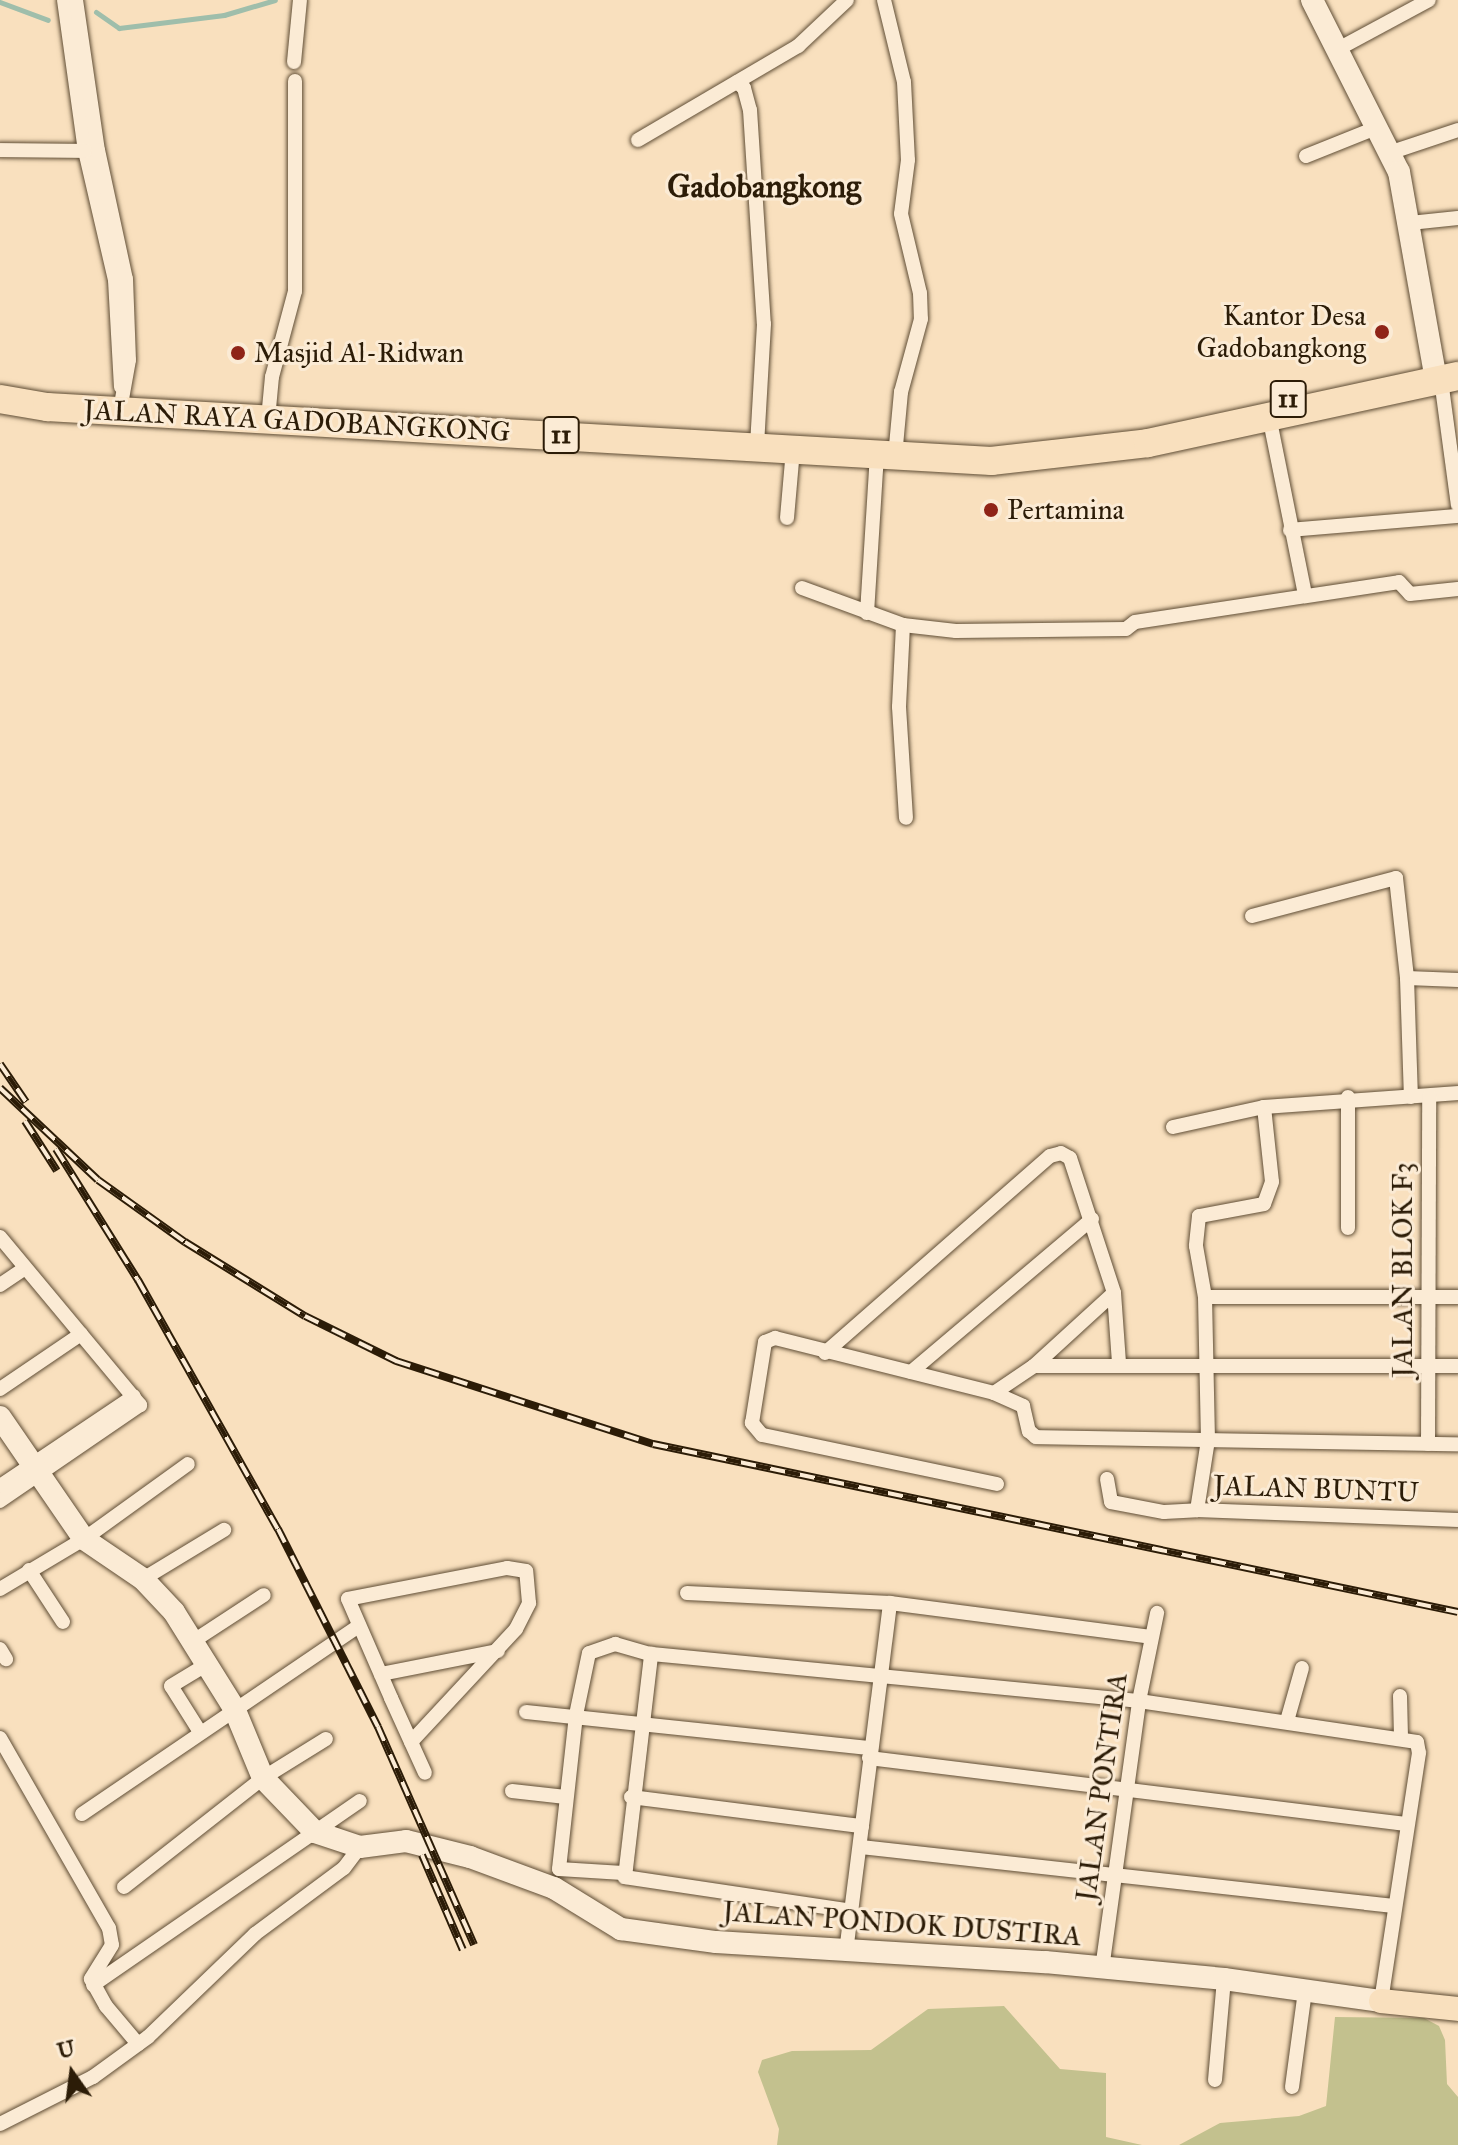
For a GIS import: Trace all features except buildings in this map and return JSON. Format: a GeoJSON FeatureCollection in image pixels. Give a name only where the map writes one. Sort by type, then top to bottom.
{"type":"FeatureCollection","features":[{"type":"Feature","properties":{"kind":"highway","name":"JALAN RAYA GADOBANGKONG"},"geometry":{"type":"LineString","coordinates":[[0,399],[47,407],[120,399],[268,419],[886,456],[1024,460],[1120,443],[1148,443],[1448,372]]}},
{"type":"Feature","properties":{"kind":"highway","name":"JALAN RAYA GADOBANGKONG"},"geometry":{"type":"LineString","coordinates":[[1120,443],[1145,429],[1448,372]]}},
{"type":"Feature","properties":{"kind":"main road"},"geometry":{"type":"LineString","coordinates":[[1312,0],[1392,152],[1448,372]]}},
{"type":"Feature","properties":{"kind":"main road"},"geometry":{"type":"LineString","coordinates":[[0,1417],[84,1539],[143,1579],[195,1640],[234,1708],[263,1778],[315,1832],[360,1847]]}},
{"type":"Feature","properties":{"kind":"main road","name":"JALAN PONDOK DUSTIRA"},"geometry":{"type":"LineString","coordinates":[[360,1847],[406,1841],[470,1857],[554,1888],[621,1929],[846,1952],[1224,1979],[1458,2009]]}},
{"type":"Feature","properties":{"kind":"street"},"geometry":{"type":"LineString","coordinates":[[64,0],[85,151],[115,280],[120,399]]}},
{"type":"Feature","properties":{"kind":"street"},"geometry":{"type":"LineString","coordinates":[[76,0],[98,150],[126,279],[129,360],[120,399]]}},
{"type":"Feature","properties":{"kind":"street"},"geometry":{"type":"LineString","coordinates":[[294,62],[300,0]]}},
{"type":"Feature","properties":{"kind":"street"},"geometry":{"type":"LineString","coordinates":[[638,140],[798,46],[847,0]]}},
{"type":"Feature","properties":{"kind":"street"},"geometry":{"type":"LineString","coordinates":[[867,613],[886,456],[921,306],[901,214],[908,160],[904,82],[884,0]]}},
{"type":"Feature","properties":{"kind":"street"},"geometry":{"type":"LineString","coordinates":[[1338,49],[1429,0]]}},
{"type":"Feature","properties":{"kind":"street"},"geometry":{"type":"LineString","coordinates":[[268,419],[272,377],[295,291],[295,81]]}},
{"type":"Feature","properties":{"kind":"street"},"geometry":{"type":"LineString","coordinates":[[737,82],[746,93],[750,110],[764,324],[757,447]]}},
{"type":"Feature","properties":{"kind":"street"},"geometry":{"type":"LineString","coordinates":[[1306,156],[1378,127]]}},
{"type":"Feature","properties":{"kind":"street"},"geometry":{"type":"LineString","coordinates":[[1392,152],[1458,130]]}},
{"type":"Feature","properties":{"kind":"street"},"geometry":{"type":"LineString","coordinates":[[0,150],[85,151]]}},
{"type":"Feature","properties":{"kind":"street"},"geometry":{"type":"LineString","coordinates":[[1410,223],[1458,218]]}},
{"type":"Feature","properties":{"kind":"street"},"geometry":{"type":"LineString","coordinates":[[1448,372],[1458,505]]}},
{"type":"Feature","properties":{"kind":"street"},"geometry":{"type":"LineString","coordinates":[[1269,416],[1305,595]]}},
{"type":"Feature","properties":{"kind":"street"},"geometry":{"type":"LineString","coordinates":[[787,518],[793,450]]}},
{"type":"Feature","properties":{"kind":"street"},"geometry":{"type":"LineString","coordinates":[[1290,530],[1405,516],[1458,516]]}},
{"type":"Feature","properties":{"kind":"street"},"geometry":{"type":"LineString","coordinates":[[802,588],[903,625],[956,631],[1126,629],[1135,622],[1399,582],[1410,594],[1458,589]]}},
{"type":"Feature","properties":{"kind":"street"},"geometry":{"type":"LineString","coordinates":[[903,625],[899,707],[906,818]]}},
{"type":"Feature","properties":{"kind":"street"},"geometry":{"type":"LineString","coordinates":[[1252,916],[1396,878],[1407,978],[1411,1097]]}},
{"type":"Feature","properties":{"kind":"street"},"geometry":{"type":"LineString","coordinates":[[1407,978],[1458,980]]}},
{"type":"Feature","properties":{"kind":"street"},"geometry":{"type":"LineString","coordinates":[[1173,1127],[1264,1107],[1348,1097],[1458,1093]]}},
{"type":"Feature","properties":{"kind":"street","name":"JALAN BLOK F3"},"geometry":{"type":"LineString","coordinates":[[1428,1444],[1429,1096]]}},
{"type":"Feature","properties":{"kind":"street"},"geometry":{"type":"LineString","coordinates":[[1348,1097],[1348,1228]]}},
{"type":"Feature","properties":{"kind":"street","name":"JALAN BUNTU"},"geometry":{"type":"LineString","coordinates":[[1264,1107],[1272,1182],[1269,1195],[1256,1208],[1199,1216],[1196,1246],[1205,1297],[1208,1440],[1197,1510],[1458,1520]]}},
{"type":"Feature","properties":{"kind":"street"},"geometry":{"type":"LineString","coordinates":[[825,1353],[1050,1156],[1061,1153],[1070,1158],[1114,1293],[1119,1362]]}},
{"type":"Feature","properties":{"kind":"street"},"geometry":{"type":"LineString","coordinates":[[911,1372],[1092,1219]]}},
{"type":"Feature","properties":{"kind":"street"},"geometry":{"type":"LineString","coordinates":[[0,1237],[140,1405],[0,1486]]}},
{"type":"Feature","properties":{"kind":"street"},"geometry":{"type":"LineString","coordinates":[[0,1285],[25,1268]]}},
{"type":"Feature","properties":{"kind":"street"},"geometry":{"type":"LineString","coordinates":[[994,1393],[1034,1366],[1114,1293]]}},
{"type":"Feature","properties":{"kind":"street"},"geometry":{"type":"LineString","coordinates":[[1205,1297],[1458,1297]]}},
{"type":"Feature","properties":{"kind":"street"},"geometry":{"type":"LineString","coordinates":[[0,1389],[81,1334]]}},
{"type":"Feature","properties":{"kind":"street"},"geometry":{"type":"LineString","coordinates":[[997,1484],[762,1435],[752,1423],[765,1342],[775,1338],[994,1393],[1025,1408],[1029,1431],[1036,1437],[1458,1444]]}},
{"type":"Feature","properties":{"kind":"street"},"geometry":{"type":"LineString","coordinates":[[1034,1366],[1119,1362],[1206,1366],[1458,1366]]}},
{"type":"Feature","properties":{"kind":"street"},"geometry":{"type":"LineString","coordinates":[[0,1589],[84,1539],[188,1464]]}},
{"type":"Feature","properties":{"kind":"street"},"geometry":{"type":"LineString","coordinates":[[0,1501],[33,1468]]}},
{"type":"Feature","properties":{"kind":"street"},"geometry":{"type":"LineString","coordinates":[[1107,1479],[1111,1502],[1164,1512],[1197,1510]]}},
{"type":"Feature","properties":{"kind":"street"},"geometry":{"type":"LineString","coordinates":[[143,1579],[224,1530]]}},
{"type":"Feature","properties":{"kind":"street"},"geometry":{"type":"LineString","coordinates":[[411,1742],[498,1651],[529,1603],[530,1580],[523,1569],[348,1599],[359,1626],[381,1674],[411,1742],[425,1773]]}},
{"type":"Feature","properties":{"kind":"street"},"geometry":{"type":"LineString","coordinates":[[29,1570],[63,1622]]}},
{"type":"Feature","properties":{"kind":"street"},"geometry":{"type":"LineString","coordinates":[[687,1593],[890,1603],[1151,1637]]}},
{"type":"Feature","properties":{"kind":"street"},"geometry":{"type":"LineString","coordinates":[[195,1640],[264,1595]]}},
{"type":"Feature","properties":{"kind":"street"},"geometry":{"type":"LineString","coordinates":[[846,1952],[890,1603]]}},
{"type":"Feature","properties":{"kind":"street","name":"JALAN PONTIRA"},"geometry":{"type":"LineString","coordinates":[[1102,1969],[1139,1701],[1157,1613]]}},
{"type":"Feature","properties":{"kind":"street"},"geometry":{"type":"LineString","coordinates":[[82,1814],[359,1626]]}},
{"type":"Feature","properties":{"kind":"street"},"geometry":{"type":"LineString","coordinates":[[852,1911],[638,1882],[623,1873],[559,1869],[576,1715],[589,1653],[615,1644],[651,1654],[1139,1701],[1401,1737],[1417,1742],[1419,1749],[1381,2001]]}},
{"type":"Feature","properties":{"kind":"street"},"geometry":{"type":"LineString","coordinates":[[381,1674],[498,1651]]}},
{"type":"Feature","properties":{"kind":"street"},"geometry":{"type":"LineString","coordinates":[[623,1873],[639,1723],[651,1654]]}},
{"type":"Feature","properties":{"kind":"street"},"geometry":{"type":"LineString","coordinates":[[200,1732],[171,1686],[209,1663]]}},
{"type":"Feature","properties":{"kind":"street"},"geometry":{"type":"LineString","coordinates":[[1287,1721],[1302,1668]]}},
{"type":"Feature","properties":{"kind":"street"},"geometry":{"type":"LineString","coordinates":[[1400,1696],[1401,1737]]}},
{"type":"Feature","properties":{"kind":"street"},"geometry":{"type":"LineString","coordinates":[[526,1712],[639,1723],[1406,1824]]}},
{"type":"Feature","properties":{"kind":"street"},"geometry":{"type":"LineString","coordinates":[[0,1738],[109,1928],[112,1945],[97,1966],[93,1985],[138,2044]]}},
{"type":"Feature","properties":{"kind":"street"},"geometry":{"type":"LineString","coordinates":[[124,1887],[263,1778],[326,1739]]}},
{"type":"Feature","properties":{"kind":"street"},"geometry":{"type":"LineString","coordinates":[[512,1791],[566,1797]]}},
{"type":"Feature","properties":{"kind":"street"},"geometry":{"type":"LineString","coordinates":[[631,1797],[862,1826]]}},
{"type":"Feature","properties":{"kind":"street"},"geometry":{"type":"LineString","coordinates":[[93,1985],[204,1913],[360,1801]]}},
{"type":"Feature","properties":{"kind":"street"},"geometry":{"type":"LineString","coordinates":[[0,2124],[93,2077],[138,2044],[255,1934],[344,1868],[360,1847]]}},
{"type":"Feature","properties":{"kind":"street"},"geometry":{"type":"LineString","coordinates":[[861,1847],[1394,1906]]}},
{"type":"Feature","properties":{"kind":"street"},"geometry":{"type":"LineString","coordinates":[[1215,2080],[1224,1979]]}},
{"type":"Feature","properties":{"kind":"street"},"geometry":{"type":"LineString","coordinates":[[1292,2087],[1305,1991]]}},
{"type":"Feature","properties":{"kind":"shaded area"},"geometry":{"type":"Polygon","coordinates":[[[1004,2006],[1060,2069],[1106,2073],[1106,2137],[1142,2145],[777,2145],[779,2129],[758,2072],[762,2060],[792,2051],[871,2050],[928,2009],[1004,2006]]]}},
{"type":"Feature","properties":{"kind":"shaded area"},"geometry":{"type":"Polygon","coordinates":[[[1335,2017],[1424,2018],[1439,2026],[1445,2040],[1447,2084],[1458,2097],[1458,2145],[1179,2145],[1220,2123],[1299,2116],[1326,2106],[1335,2017]]]}},
{"type":"Feature","properties":{"kind":"waterway"},"geometry":{"type":"LineString","coordinates":[[96,12],[119,28],[224,15],[275,0]]}},
{"type":"Feature","properties":{"kind":"waterway"},"geometry":{"type":"LineString","coordinates":[[0,2],[48,20]]}},
{"type":"Feature","properties":{"kind":"railway"},"geometry":{"type":"LineString","coordinates":[[0,1064],[26,1102]]}},
{"type":"Feature","properties":{"kind":"railway"},"geometry":{"type":"LineString","coordinates":[[0,1088],[98,1180],[185,1242],[305,1316],[396,1361],[653,1444],[1458,1612]]}},
{"type":"Feature","properties":{"kind":"railway"},"geometry":{"type":"LineString","coordinates":[[25,1121],[57,1171]]}},
{"type":"Feature","properties":{"kind":"railway"},"geometry":{"type":"LineString","coordinates":[[56,1149],[138,1280],[278,1529],[378,1727],[474,1945]]}},
{"type":"Feature","properties":{"kind":"railway"},"geometry":{"type":"LineString","coordinates":[[422,1855],[463,1950]]}},
{"type":"Feature","properties":{"kind":"place","name":"Kantor Desa Gadobangkong"},"geometry":{"type":"Point","coordinates":[1382,332]}},
{"type":"Feature","properties":{"kind":"place","name":"Masjid Al-Ridwan"},"geometry":{"type":"Point","coordinates":[238,353]}},
{"type":"Feature","properties":{"kind":"place","name":"Pertamina"},"geometry":{"type":"Point","coordinates":[991,510]}},
{"type":"Feature","properties":{"kind":"district","name":"Gadobangkong"},"geometry":{"type":"Point","coordinates":[764,187]}}]}
